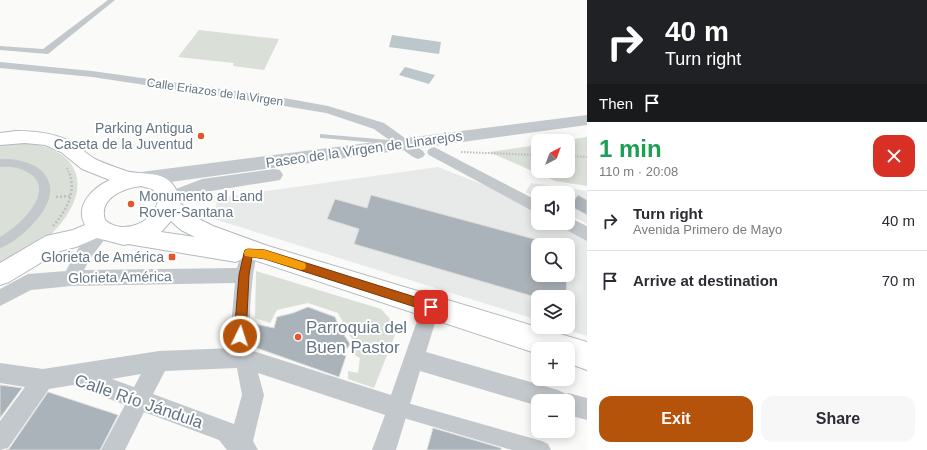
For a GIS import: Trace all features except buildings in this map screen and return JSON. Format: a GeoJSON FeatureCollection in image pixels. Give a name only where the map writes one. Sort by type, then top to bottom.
{"type":"FeatureCollection","features":[{"type":"Feature","properties":{"kind":"main road"},"geometry":{"type":"LineString","coordinates":[[0,139],[21,136],[35,137],[56,142],[72,151],[88,163],[102,170],[155,182],[161,185],[168,193],[170,202],[189,224],[257,254],[542,342]]}},
{"type":"Feature","properties":{"kind":"main road"},"geometry":{"type":"LineString","coordinates":[[137,179],[112,187],[97,201],[93,218],[101,230],[110,234],[257,254]]}},
{"type":"Feature","properties":{"kind":"main road"},"geometry":{"type":"LineString","coordinates":[[128,236],[137,234],[155,225],[162,219],[170,202]]}},
{"type":"Feature","properties":{"kind":"main road"},"geometry":{"type":"LineString","coordinates":[[0,275],[54,243],[101,230]]}},
{"type":"Feature","properties":{"kind":"main road"},"geometry":{"type":"LineString","coordinates":[[575,352],[587,356]]}},
{"type":"Feature","properties":{"kind":"street"},"geometry":{"type":"LineString","coordinates":[[0,48],[45,52],[112,0]]}},
{"type":"Feature","properties":{"kind":"street","name":"Calle Eriazos de la Virgen"},"geometry":{"type":"LineString","coordinates":[[0,65],[92,74],[284,102],[328,110],[379,126],[419,150],[531,205]]}},
{"type":"Feature","properties":{"kind":"street","name":"Paseo de la Virgen de Linarejos"},"geometry":{"type":"LineString","coordinates":[[170,202],[202,186],[587,120]]}},
{"type":"Feature","properties":{"kind":"street","name":"Paseo de la Virgen de Linarejos"},"geometry":{"type":"LineString","coordinates":[[137,179],[587,131]]}},
{"type":"Feature","properties":{"kind":"street"},"geometry":{"type":"LineString","coordinates":[[0,163],[24,165],[36,171],[43,181],[44,194],[38,210],[24,226],[0,243]]}},
{"type":"Feature","properties":{"kind":"street"},"geometry":{"type":"LineString","coordinates":[[575,227],[587,234]]}},
{"type":"Feature","properties":{"kind":"street"},"geometry":{"type":"LineString","coordinates":[[70,278],[83,255],[101,230]]}},
{"type":"Feature","properties":{"kind":"street"},"geometry":{"type":"LineString","coordinates":[[242,448],[253,395],[240,336],[244,275],[257,254]]}},
{"type":"Feature","properties":{"kind":"street","name":"Glorieta América"},"geometry":{"type":"LineString","coordinates":[[0,298],[28,282],[70,278],[244,275]]}},
{"type":"Feature","properties":{"kind":"street"},"geometry":{"type":"LineString","coordinates":[[384,450],[431,307]]}},
{"type":"Feature","properties":{"kind":"street"},"geometry":{"type":"LineString","coordinates":[[73,375],[159,361],[245,358],[397,408],[542,450]]}},
{"type":"Feature","properties":{"kind":"street"},"geometry":{"type":"LineString","coordinates":[[414,360],[533,394]]}},
{"type":"Feature","properties":{"kind":"street"},"geometry":{"type":"LineString","coordinates":[[113,450],[159,361]]}},
{"type":"Feature","properties":{"kind":"street","name":"Calle Río Jándula"},"geometry":{"type":"LineString","coordinates":[[0,373],[43,379],[73,375],[226,432],[242,448]]}},
{"type":"Feature","properties":{"kind":"street"},"geometry":{"type":"LineString","coordinates":[[0,440],[43,379]]}},
{"type":"Feature","properties":{"kind":"street"},"geometry":{"type":"LineString","coordinates":[[575,406],[587,409]]}},
{"type":"Feature","properties":{"kind":"lane"},"geometry":{"type":"LineString","coordinates":[[322,136],[419,150]]}},
{"type":"Feature","properties":{"kind":"path"},"geometry":{"type":"LineString","coordinates":[[419,150],[531,155]]}},
{"type":"Feature","properties":{"kind":"path"},"geometry":{"type":"LineString","coordinates":[[575,156],[587,157]]}},
{"type":"Feature","properties":{"kind":"shaded area"},"geometry":{"type":"Polygon","coordinates":[[[199,30],[279,39],[264,70],[233,66],[234,63],[178,57],[199,30]]]}},
{"type":"Feature","properties":{"kind":"shaded area"},"geometry":{"type":"Polygon","coordinates":[[[392,35],[441,42],[439,54],[389,47],[392,35]]]}},
{"type":"Feature","properties":{"kind":"shaded area"},"geometry":{"type":"Polygon","coordinates":[[[405,67],[435,75],[429,84],[399,75],[405,67]]]}},
{"type":"Feature","properties":{"kind":"shaded area"},"geometry":{"type":"Polygon","coordinates":[[[587,137],[587,186],[555,181],[548,178],[575,178],[575,139],[587,137]]]}},
{"type":"Feature","properties":{"kind":"shaded area"},"geometry":{"type":"Polygon","coordinates":[[[26,143],[45,147],[59,153],[69,162],[76,173],[78,185],[75,199],[68,213],[48,238],[0,269],[0,145],[26,143]]]}},
{"type":"Feature","properties":{"kind":"shaded area"},"geometry":{"type":"Polygon","coordinates":[[[531,146],[531,170],[489,152],[531,146]]]}},
{"type":"Feature","properties":{"kind":"shaded area"},"geometry":{"type":"Polygon","coordinates":[[[438,167],[495,189],[531,208],[531,230],[570,230],[587,239],[587,336],[575,332],[575,290],[531,290],[531,318],[214,219],[217,198],[438,167]]]}},
{"type":"Feature","properties":{"kind":"shaded area"},"geometry":{"type":"Polygon","coordinates":[[[531,183],[552,186],[531,186],[531,195],[526,192],[531,183]]]}},
{"type":"Feature","properties":{"kind":"shaded area"},"geometry":{"type":"Polygon","coordinates":[[[575,189],[587,191],[587,224],[575,218],[575,189]]]}},
{"type":"Feature","properties":{"kind":"shaded area"},"geometry":{"type":"Polygon","coordinates":[[[256,271],[381,309],[390,319],[395,335],[374,388],[348,379],[348,371],[358,373],[360,358],[351,353],[354,343],[338,313],[308,303],[277,310],[270,323],[255,318],[256,271]]]}},
{"type":"Feature","properties":{"kind":"slow traffic"},"geometry":{"type":"LineString","coordinates":[[248,253],[265,254],[301,266]]}},
{"type":"Feature","properties":{"kind":"place","name":"Parking Antigua Caseta de la Juventud"},"geometry":{"type":"Point","coordinates":[201,136]}},
{"type":"Feature","properties":{"kind":"place","name":"Monumento al Land Rover-Santana"},"geometry":{"type":"Point","coordinates":[131,204]}},
{"type":"Feature","properties":{"kind":"place","name":"Glorieta de América"},"geometry":{"type":"Point","coordinates":[172,257]}},
{"type":"Feature","properties":{"kind":"place","name":"Parroquia del Buen Pastor"},"geometry":{"type":"Point","coordinates":[298,337]}},
{"type":"Feature","properties":{"kind":"route"},"geometry":{"type":"LineString","coordinates":[[240,336],[244,275],[248,253],[265,254],[431,307]]}}]}
